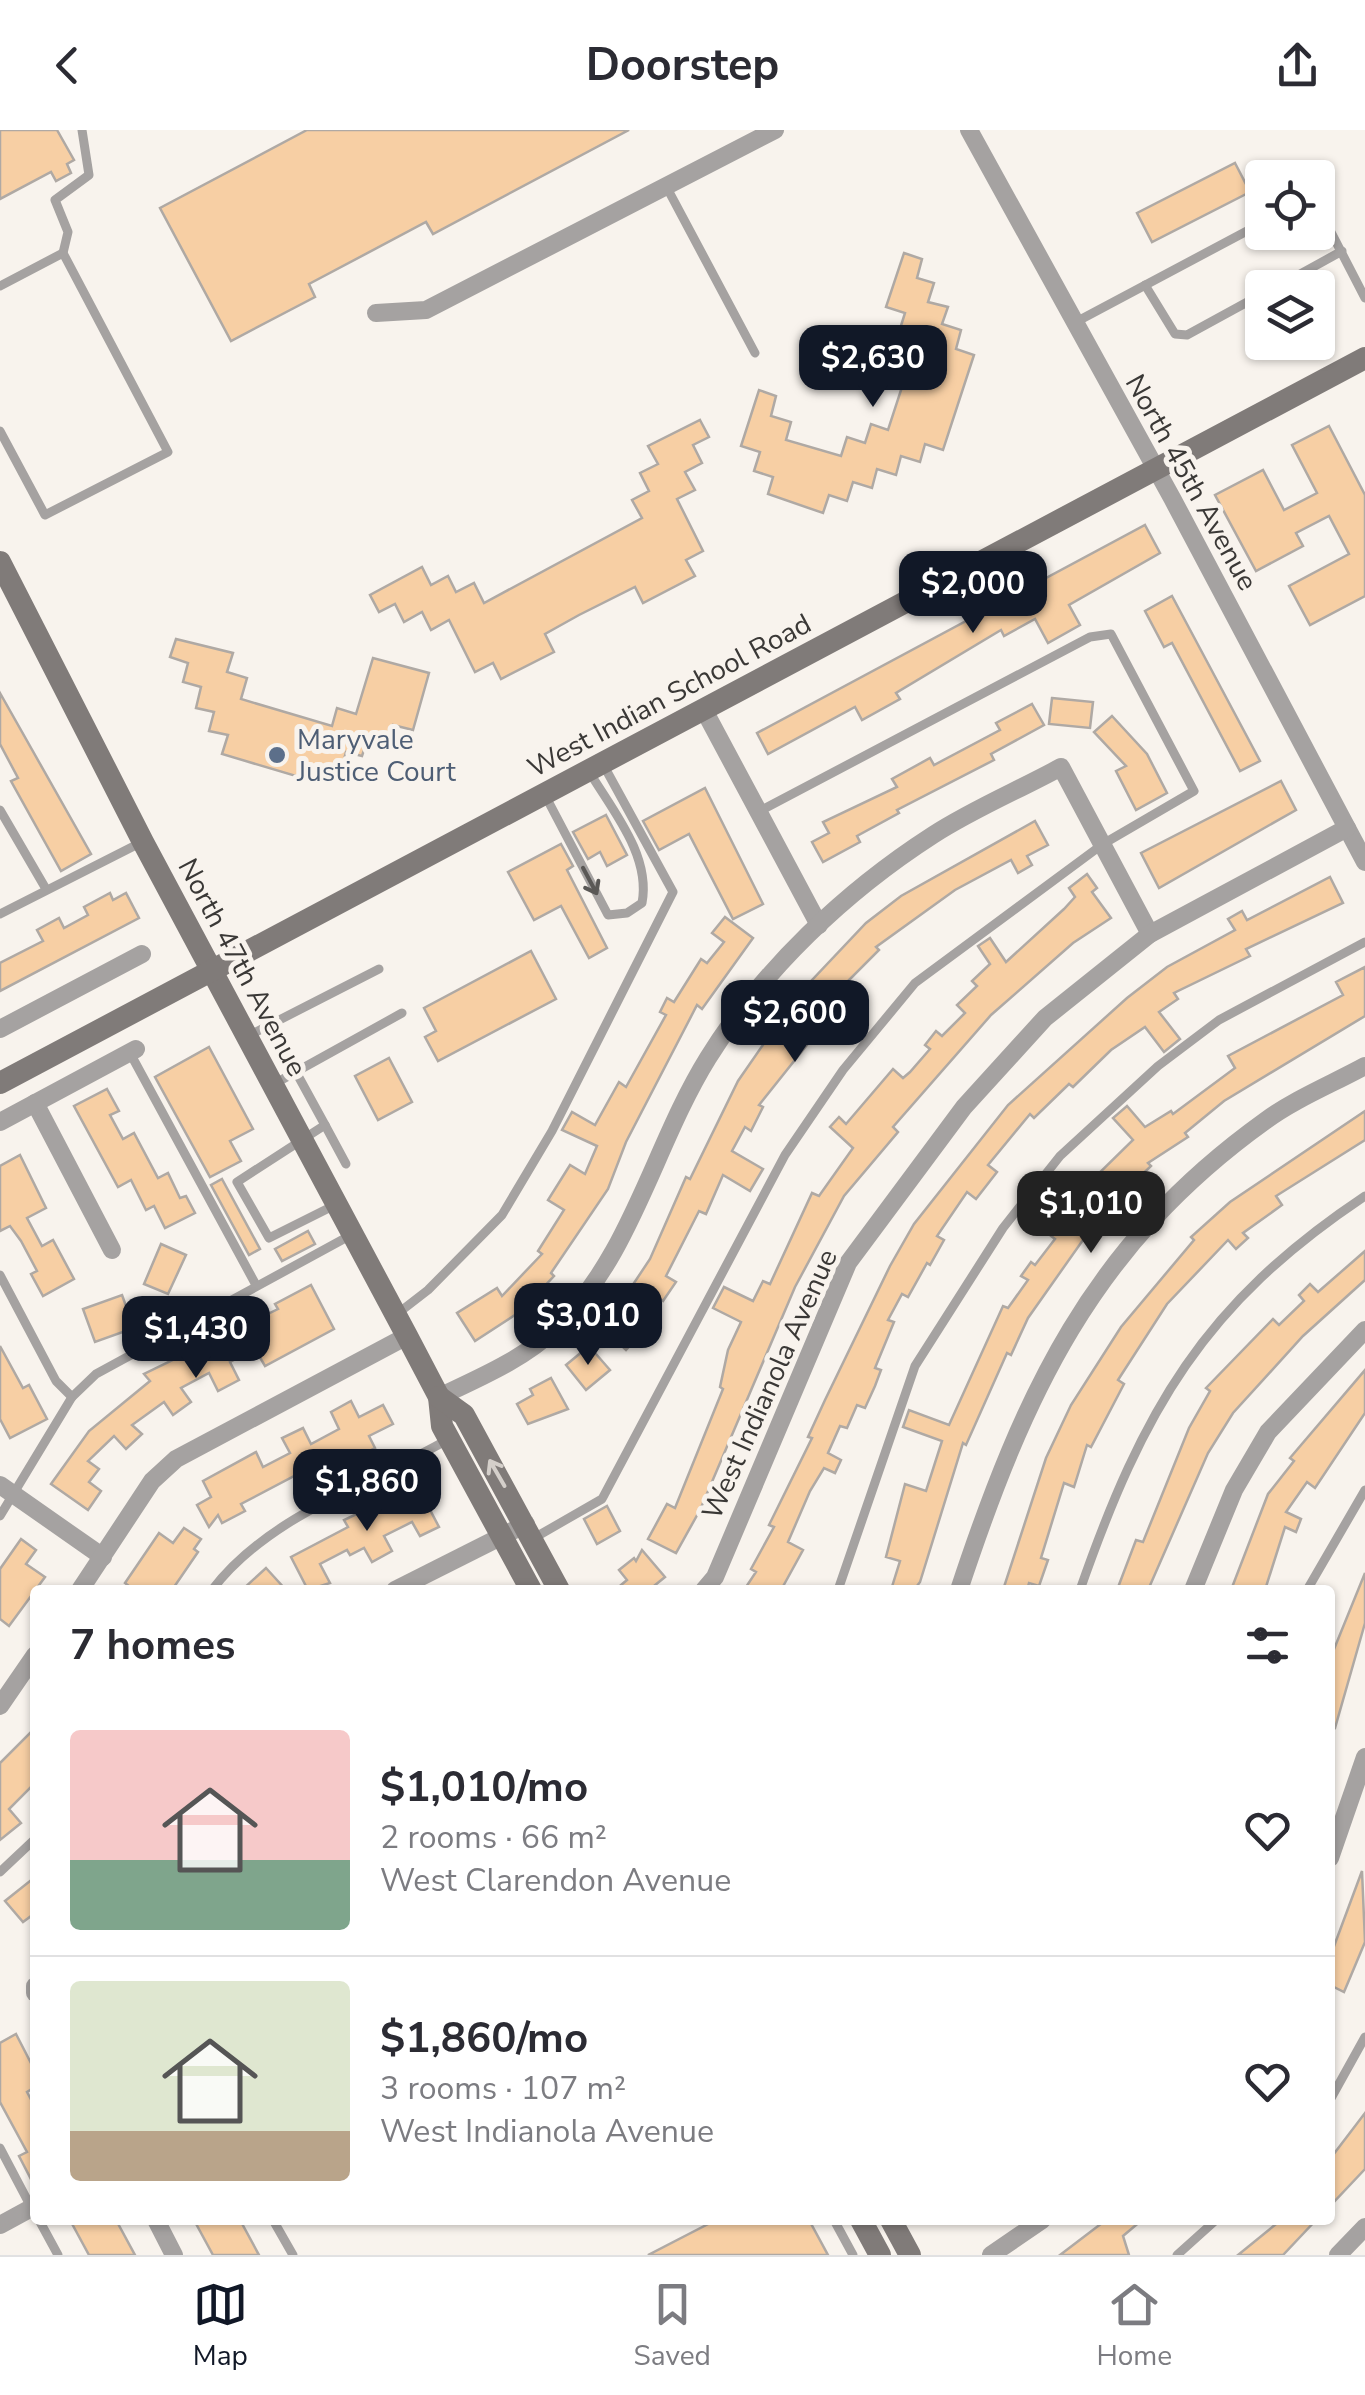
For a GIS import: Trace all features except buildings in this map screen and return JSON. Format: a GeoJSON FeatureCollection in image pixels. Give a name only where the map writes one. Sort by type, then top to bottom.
{"type":"FeatureCollection","features":[{"type":"Feature","properties":{"kind":"main road","name":"West Indian School Road"},"geometry":{"type":"LineString","coordinates":[[0,1083],[1365,358]]}},
{"type":"Feature","properties":{"kind":"main road","name":"North 47th Avenue"},"geometry":{"type":"LineString","coordinates":[[0,562],[142,842],[439,1398],[442,1426],[527,1585]]}},
{"type":"Feature","properties":{"kind":"main road","name":"North 47th Avenue"},"geometry":{"type":"LineString","coordinates":[[439,1398],[464,1414],[557,1585]]}},
{"type":"Feature","properties":{"kind":"main road"},"geometry":{"type":"LineString","coordinates":[[864,2225],[880,2255]]}},
{"type":"Feature","properties":{"kind":"main road"},"geometry":{"type":"LineString","coordinates":[[893,2225],[910,2255]]}},
{"type":"Feature","properties":{"kind":"street"},"geometry":{"type":"LineString","coordinates":[[376,313],[426,310],[775,130]]}},
{"type":"Feature","properties":{"kind":"street","name":"North 45th Avenue"},"geometry":{"type":"LineString","coordinates":[[968,130],[1365,862]]}},
{"type":"Feature","properties":{"kind":"street"},"geometry":{"type":"LineString","coordinates":[[704,710],[819,925]]}},
{"type":"Feature","properties":{"kind":"street"},"geometry":{"type":"LineString","coordinates":[[439,1398],[536,1345],[580,1301],[600,1274],[708,1058],[781,964],[819,925],[868,881],[937,832],[1060,767],[1150,934]]}},
{"type":"Feature","properties":{"kind":"street","name":"West Indianola Avenue"},"geometry":{"type":"LineString","coordinates":[[708,1585],[715,1577],[848,1262],[964,1106],[1045,1018],[1150,934],[1347,828]]}},
{"type":"Feature","properties":{"kind":"street"},"geometry":{"type":"LineString","coordinates":[[0,1029],[142,954]]}},
{"type":"Feature","properties":{"kind":"street"},"geometry":{"type":"LineString","coordinates":[[0,1122],[133,1051]]}},
{"type":"Feature","properties":{"kind":"street"},"geometry":{"type":"LineString","coordinates":[[961,1585],[1008,1448],[1036,1388],[1114,1262],[1165,1208],[1268,1118],[1365,1066]]}},
{"type":"Feature","properties":{"kind":"street"},"geometry":{"type":"LineString","coordinates":[[35,1103],[112,1250]]}},
{"type":"Feature","properties":{"kind":"street"},"geometry":{"type":"LineString","coordinates":[[83,1585],[152,1482],[176,1459],[401,1326]]}},
{"type":"Feature","properties":{"kind":"street"},"geometry":{"type":"LineString","coordinates":[[1195,1585],[1234,1490],[1268,1432],[1365,1330]]}},
{"type":"Feature","properties":{"kind":"street"},"geometry":{"type":"LineString","coordinates":[[7,1490],[103,1557]]}},
{"type":"Feature","properties":{"kind":"street"},"geometry":{"type":"LineString","coordinates":[[407,1585],[530,1531]]}},
{"type":"Feature","properties":{"kind":"street"},"geometry":{"type":"LineString","coordinates":[[0,1706],[30,1662]]}},
{"type":"Feature","properties":{"kind":"street"},"geometry":{"type":"LineString","coordinates":[[1335,1844],[1365,1757]]}},
{"type":"Feature","properties":{"kind":"street"},"geometry":{"type":"LineString","coordinates":[[0,2226],[30,2214]]}},
{"type":"Feature","properties":{"kind":"street"},"geometry":{"type":"LineString","coordinates":[[159,2225],[174,2255]]}},
{"type":"Feature","properties":{"kind":"street"},"geometry":{"type":"LineString","coordinates":[[991,2255],[1035,2225]]}},
{"type":"Feature","properties":{"kind":"street"},"geometry":{"type":"LineString","coordinates":[[1338,2255],[1365,2227]]}},
{"type":"Feature","properties":{"kind":"lane"},"geometry":{"type":"LineString","coordinates":[[0,431],[45,515],[168,452],[63,253],[68,232],[55,200],[89,175],[82,130]]}},
{"type":"Feature","properties":{"kind":"lane"},"geometry":{"type":"LineString","coordinates":[[666,186],[755,353]]}},
{"type":"Feature","properties":{"kind":"lane"},"geometry":{"type":"LineString","coordinates":[[1074,323],[1245,232]]}},
{"type":"Feature","properties":{"kind":"lane"},"geometry":{"type":"LineString","coordinates":[[1335,238],[1365,298]]}},
{"type":"Feature","properties":{"kind":"lane"},"geometry":{"type":"LineString","coordinates":[[1308,270],[1342,251]]}},
{"type":"Feature","properties":{"kind":"lane"},"geometry":{"type":"LineString","coordinates":[[0,286],[63,253]]}},
{"type":"Feature","properties":{"kind":"lane"},"geometry":{"type":"LineString","coordinates":[[1146,285],[1175,334],[1187,335],[1245,303]]}},
{"type":"Feature","properties":{"kind":"lane"},"geometry":{"type":"LineString","coordinates":[[530,1531],[602,1499],[786,1155],[855,1055],[915,984],[1103,844],[1194,791],[1111,634],[1090,638],[758,812]]}},
{"type":"Feature","properties":{"kind":"lane"},"geometry":{"type":"LineString","coordinates":[[544,794],[608,915],[627,913],[642,903],[646,882],[636,851],[596,767]]}},
{"type":"Feature","properties":{"kind":"lane"},"geometry":{"type":"LineString","coordinates":[[401,1326],[428,1290],[502,1215],[560,1116],[674,892],[596,767]]}},
{"type":"Feature","properties":{"kind":"lane"},"geometry":{"type":"LineString","coordinates":[[0,810],[46,889]]}},
{"type":"Feature","properties":{"kind":"lane"},"geometry":{"type":"LineString","coordinates":[[0,914],[142,842]]}},
{"type":"Feature","properties":{"kind":"lane"},"geometry":{"type":"LineString","coordinates":[[840,1585],[915,1366],[1003,1228],[1060,1156],[1158,1066],[1219,1020],[1365,942]]}},
{"type":"Feature","properties":{"kind":"lane"},"geometry":{"type":"LineString","coordinates":[[246,1037],[379,969]]}},
{"type":"Feature","properties":{"kind":"lane"},"geometry":{"type":"LineString","coordinates":[[272,1085],[402,1013]]}},
{"type":"Feature","properties":{"kind":"lane"},"geometry":{"type":"LineString","coordinates":[[133,1051],[256,1284]]}},
{"type":"Feature","properties":{"kind":"lane"},"geometry":{"type":"LineString","coordinates":[[296,1072],[346,1164]]}},
{"type":"Feature","properties":{"kind":"lane"},"geometry":{"type":"LineString","coordinates":[[325,1125],[237,1182],[269,1238],[336,1205]]}},
{"type":"Feature","properties":{"kind":"lane"},"geometry":{"type":"LineString","coordinates":[[1082,1585],[1111,1502],[1157,1405],[1180,1372],[1253,1282],[1304,1236],[1365,1196]]}},
{"type":"Feature","properties":{"kind":"lane"},"geometry":{"type":"LineString","coordinates":[[0,1516],[7,1490],[72,1398],[96,1374],[352,1235]]}},
{"type":"Feature","properties":{"kind":"lane"},"geometry":{"type":"LineString","coordinates":[[0,1274],[56,1381],[72,1398]]}},
{"type":"Feature","properties":{"kind":"lane"},"geometry":{"type":"LineString","coordinates":[[216,1585],[238,1556],[283,1527],[449,1438]]}},
{"type":"Feature","properties":{"kind":"lane"},"geometry":{"type":"LineString","coordinates":[[1310,1585],[1365,1490]]}},
{"type":"Feature","properties":{"kind":"lane"},"geometry":{"type":"LineString","coordinates":[[0,1872],[30,1844]]}},
{"type":"Feature","properties":{"kind":"lane"},"geometry":{"type":"LineString","coordinates":[[1335,2091],[1365,2037]]}},
{"type":"Feature","properties":{"kind":"lane"},"geometry":{"type":"LineString","coordinates":[[0,2148],[30,2203]]}},
{"type":"Feature","properties":{"kind":"lane"},"geometry":{"type":"LineString","coordinates":[[42,2225],[58,2255]]}},
{"type":"Feature","properties":{"kind":"lane"},"geometry":{"type":"LineString","coordinates":[[277,2225],[292,2255]]}},
{"type":"Feature","properties":{"kind":"lane"},"geometry":{"type":"LineString","coordinates":[[837,2225],[853,2255]]}},
{"type":"Feature","properties":{"kind":"lane"},"geometry":{"type":"LineString","coordinates":[[1177,2255],[1210,2225]]}},
{"type":"Feature","properties":{"kind":"place","name":"Maryvale Justice Court"},"geometry":{"type":"Point","coordinates":[277,755]}}]}
